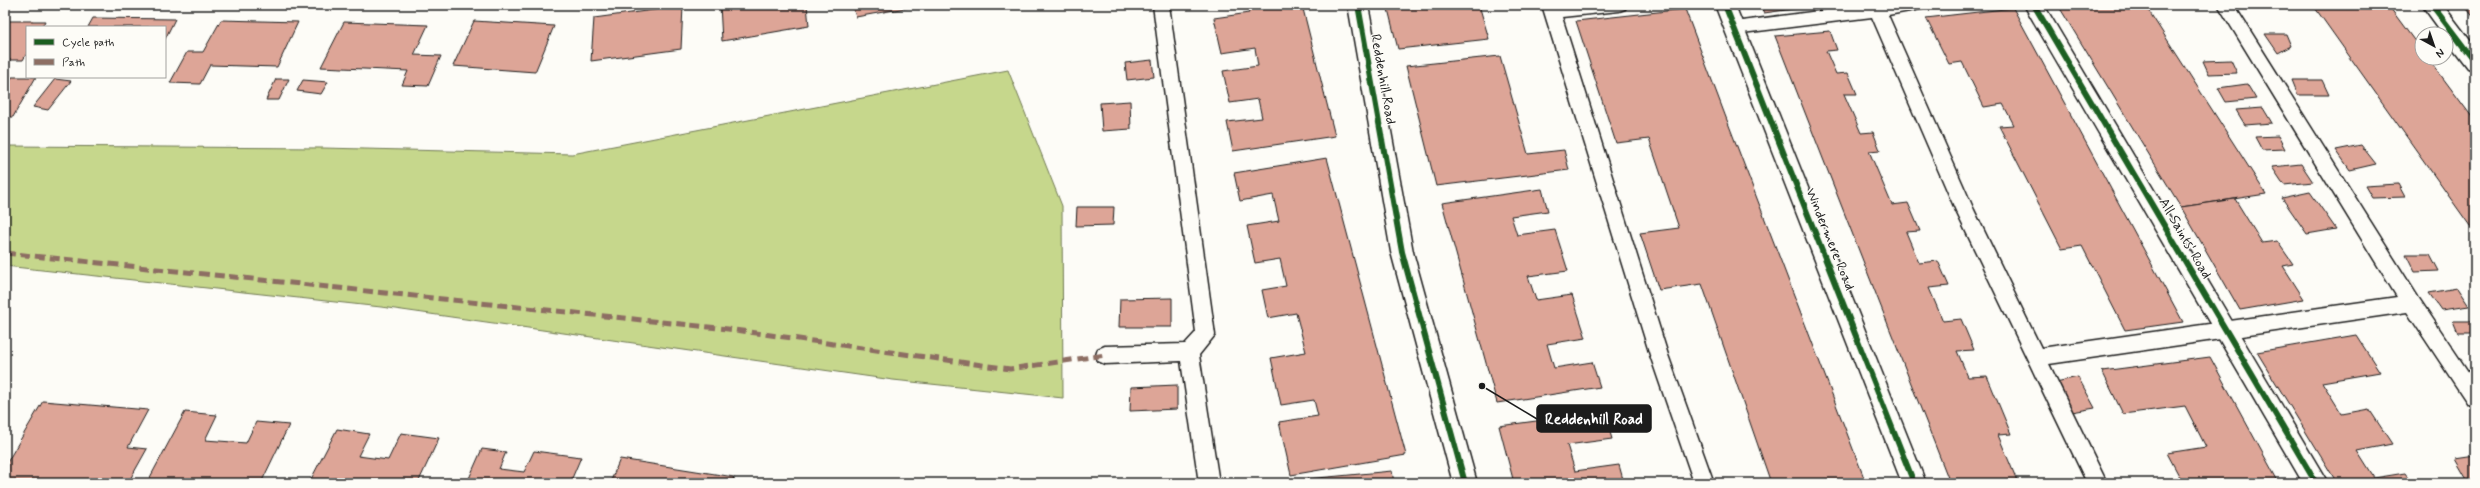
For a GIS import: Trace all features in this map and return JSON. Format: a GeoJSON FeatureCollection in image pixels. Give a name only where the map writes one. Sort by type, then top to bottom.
{"type":"FeatureCollection","features":[{"type":"Feature","properties":{"kind":"street","name":"Reddenhill Road"},"geometry":{"type":"LineString","coordinates":[[1358,5],[1402,252],[1465,483]]}},
{"type":"Feature","properties":{"kind":"street","name":"Windermere Road"},"geometry":{"type":"LineString","coordinates":[[1725,5],[1914,483]]}},
{"type":"Feature","properties":{"kind":"street","name":"All Saints' Road"},"geometry":{"type":"LineString","coordinates":[[2034,5],[2316,483]]}},
{"type":"Feature","properties":{"kind":"street"},"geometry":{"type":"LineString","coordinates":[[2432,5],[2475,62]]}},
{"type":"Feature","properties":{"kind":"lane"},"geometry":{"type":"LineString","coordinates":[[1105,355],[1188,352],[1206,335],[1160,5]]}},
{"type":"Feature","properties":{"kind":"lane"},"geometry":{"type":"LineString","coordinates":[[1619,5],[1551,9],[1659,355],[1704,483]]}},
{"type":"Feature","properties":{"kind":"lane"},"geometry":{"type":"LineString","coordinates":[[1734,28],[1915,5]]}},
{"type":"Feature","properties":{"kind":"lane"},"geometry":{"type":"LineString","coordinates":[[2226,5],[2411,303],[2475,398]]}},
{"type":"Feature","properties":{"kind":"lane"},"geometry":{"type":"LineString","coordinates":[[1877,9],[1965,211],[2097,483]]}},
{"type":"Feature","properties":{"kind":"lane"},"geometry":{"type":"LineString","coordinates":[[2037,357],[2226,331],[2411,303]]}},
{"type":"Feature","properties":{"kind":"lane"},"geometry":{"type":"LineString","coordinates":[[1188,352],[1209,483]]}},
{"type":"Feature","properties":{"kind":"green space"},"geometry":{"type":"Polygon","coordinates":[[[1008,70],[1062,206],[1063,398],[893,380],[381,307],[5,266],[5,146],[323,148],[572,154],[1008,70]]]}},
{"type":"Feature","properties":{"kind":"building"},"geometry":{"type":"Polygon","coordinates":[[[720,5],[807,5],[809,26],[722,41],[720,5]]]}},
{"type":"Feature","properties":{"kind":"building"},"geometry":{"type":"Polygon","coordinates":[[[852,5],[922,5],[856,17],[852,5]]]}},
{"type":"Feature","properties":{"kind":"building"},"geometry":{"type":"Polygon","coordinates":[[[1247,5],[1302,5],[1335,136],[1233,151],[1227,122],[1262,118],[1258,99],[1230,103],[1223,71],[1258,66],[1255,48],[1222,53],[1214,18],[1249,13],[1247,5]]]}},
{"type":"Feature","properties":{"kind":"building"},"geometry":{"type":"Polygon","coordinates":[[[1387,5],[1479,5],[1489,39],[1398,49],[1387,5]]]}},
{"type":"Feature","properties":{"kind":"building"},"geometry":{"type":"Polygon","coordinates":[[[1760,5],[1808,5],[1808,7],[1764,13],[1760,5]]]}},
{"type":"Feature","properties":{"kind":"building"},"geometry":{"type":"Polygon","coordinates":[[[2058,5],[2145,5],[2266,194],[2181,207],[2058,5]]]}},
{"type":"Feature","properties":{"kind":"building"},"geometry":{"type":"Polygon","coordinates":[[[2313,5],[2388,5],[2414,40],[2414,66],[2434,66],[2475,121],[2475,233],[2313,5]]]}},
{"type":"Feature","properties":{"kind":"building"},"geometry":{"type":"Polygon","coordinates":[[[2464,5],[2475,5],[2475,19],[2464,5]]]}},
{"type":"Feature","properties":{"kind":"building"},"geometry":{"type":"Polygon","coordinates":[[[683,6],[681,49],[591,61],[594,18],[683,6]]]}},
{"type":"Feature","properties":{"kind":"building"},"geometry":{"type":"Polygon","coordinates":[[[2013,8],[2183,322],[2125,330],[2082,246],[2062,249],[1999,126],[2014,125],[2003,104],[1984,107],[1962,62],[1949,64],[1926,18],[2013,8]]]}},
{"type":"Feature","properties":{"kind":"building"},"geometry":{"type":"Polygon","coordinates":[[[1685,9],[1866,483],[1771,483],[1702,284],[1659,290],[1640,233],[1679,228],[1649,139],[1616,143],[1576,21],[1685,9]]]}},
{"type":"Feature","properties":{"kind":"building"},"geometry":{"type":"Polygon","coordinates":[[[93,18],[175,19],[166,37],[166,26],[89,26],[93,18]]]}},
{"type":"Feature","properties":{"kind":"building"},"geometry":{"type":"Polygon","coordinates":[[[221,20],[298,22],[277,67],[210,65],[200,84],[170,83],[187,52],[203,52],[221,20]]]}},
{"type":"Feature","properties":{"kind":"building"},"geometry":{"type":"Polygon","coordinates":[[[5,21],[45,21],[42,26],[26,26],[26,55],[23,60],[5,60],[5,21]]]}},
{"type":"Feature","properties":{"kind":"building"},"geometry":{"type":"Polygon","coordinates":[[[474,21],[554,26],[535,72],[453,66],[474,21]]]}},
{"type":"Feature","properties":{"kind":"building"},"geometry":{"type":"Polygon","coordinates":[[[344,22],[428,25],[414,55],[441,56],[428,86],[402,85],[408,71],[321,67],[344,22]]]}},
{"type":"Feature","properties":{"kind":"building"},"geometry":{"type":"Polygon","coordinates":[[[1830,31],[1837,50],[1826,51],[1836,74],[1848,73],[1857,94],[1844,94],[1861,133],[1873,132],[1880,150],[1869,151],[1892,205],[1908,203],[1920,231],[1906,232],[1919,263],[1938,261],[1949,286],[1929,288],[1943,321],[1961,319],[1974,350],[1957,351],[1968,377],[1987,376],[2011,434],[1998,435],[2018,483],[1950,483],[1775,36],[1830,31]]]}},
{"type":"Feature","properties":{"kind":"building"},"geometry":{"type":"Polygon","coordinates":[[[2265,34],[2286,34],[2291,46],[2278,53],[2265,34]]]}},
{"type":"Feature","properties":{"kind":"building"},"geometry":{"type":"Polygon","coordinates":[[[1500,56],[1528,154],[1564,150],[1569,170],[1436,186],[1406,66],[1500,56]]]}},
{"type":"Feature","properties":{"kind":"building"},"geometry":{"type":"Polygon","coordinates":[[[1152,60],[1154,77],[1127,80],[1125,63],[1152,60]]]}},
{"type":"Feature","properties":{"kind":"building"},"geometry":{"type":"Polygon","coordinates":[[[2231,60],[2237,73],[2209,74],[2203,61],[2231,60]]]}},
{"type":"Feature","properties":{"kind":"building"},"geometry":{"type":"Polygon","coordinates":[[[12,77],[35,78],[13,117],[5,117],[5,89],[12,77]]]}},
{"type":"Feature","properties":{"kind":"building"},"geometry":{"type":"Polygon","coordinates":[[[55,79],[71,81],[48,110],[33,107],[55,79]]]}},
{"type":"Feature","properties":{"kind":"building"},"geometry":{"type":"Polygon","coordinates":[[[276,79],[289,79],[279,100],[266,100],[276,79]]]}},
{"type":"Feature","properties":{"kind":"building"},"geometry":{"type":"Polygon","coordinates":[[[303,80],[328,82],[321,94],[297,91],[303,80]]]}},
{"type":"Feature","properties":{"kind":"building"},"geometry":{"type":"Polygon","coordinates":[[[2292,80],[2322,80],[2329,95],[2298,95],[2292,80]]]}},
{"type":"Feature","properties":{"kind":"building"},"geometry":{"type":"Polygon","coordinates":[[[2247,84],[2256,99],[2226,102],[2218,88],[2247,84]]]}},
{"type":"Feature","properties":{"kind":"building"},"geometry":{"type":"Polygon","coordinates":[[[1130,101],[1131,129],[1102,131],[1100,103],[1130,101]]]}},
{"type":"Feature","properties":{"kind":"building"},"geometry":{"type":"Polygon","coordinates":[[[2263,108],[2272,123],[2245,125],[2236,110],[2263,108]]]}},
{"type":"Feature","properties":{"kind":"building"},"geometry":{"type":"Polygon","coordinates":[[[2278,136],[2285,149],[2262,150],[2255,137],[2278,136]]]}},
{"type":"Feature","properties":{"kind":"building"},"geometry":{"type":"Polygon","coordinates":[[[2361,145],[2376,164],[2350,170],[2336,150],[2361,145]]]}},
{"type":"Feature","properties":{"kind":"building"},"geometry":{"type":"Polygon","coordinates":[[[1327,158],[1406,455],[1291,475],[1279,422],[1318,416],[1314,400],[1281,405],[1271,358],[1306,352],[1296,313],[1268,318],[1262,290],[1286,286],[1280,259],[1255,263],[1247,226],[1279,221],[1273,195],[1240,201],[1234,173],[1327,158]]]}},
{"type":"Feature","properties":{"kind":"building"},"geometry":{"type":"Polygon","coordinates":[[[2301,164],[2313,182],[2284,185],[2272,167],[2301,164]]]}},
{"type":"Feature","properties":{"kind":"building"},"geometry":{"type":"Polygon","coordinates":[[[2398,184],[2405,197],[2372,198],[2365,186],[2398,184]]]}},
{"type":"Feature","properties":{"kind":"building"},"geometry":{"type":"Polygon","coordinates":[[[1542,189],[1548,211],[1511,216],[1517,235],[1555,230],[1568,271],[1528,276],[1536,300],[1572,295],[1586,338],[1547,344],[1554,368],[1592,362],[1600,387],[1497,403],[1442,203],[1542,189]]]}},
{"type":"Feature","properties":{"kind":"building"},"geometry":{"type":"Polygon","coordinates":[[[2310,192],[2336,229],[2307,234],[2282,198],[2310,192]]]}},
{"type":"Feature","properties":{"kind":"building"},"geometry":{"type":"Polygon","coordinates":[[[2235,199],[2262,243],[2277,241],[2293,264],[2283,266],[2304,299],[2240,310],[2181,207],[2235,199]]]}},
{"type":"Feature","properties":{"kind":"building"},"geometry":{"type":"Polygon","coordinates":[[[1077,207],[1114,207],[1113,225],[1076,226],[1077,207]]]}},
{"type":"Feature","properties":{"kind":"building"},"geometry":{"type":"Polygon","coordinates":[[[2406,254],[2430,254],[2439,271],[2415,272],[2406,254]]]}},
{"type":"Feature","properties":{"kind":"building"},"geometry":{"type":"Polygon","coordinates":[[[2457,288],[2469,306],[2441,310],[2429,293],[2457,288]]]}},
{"type":"Feature","properties":{"kind":"building"},"geometry":{"type":"Polygon","coordinates":[[[1172,298],[1172,327],[1119,327],[1120,299],[1172,298]]]}},
{"type":"Feature","properties":{"kind":"building"},"geometry":{"type":"Polygon","coordinates":[[[2453,321],[2475,321],[2475,333],[2458,333],[2453,321]]]}},
{"type":"Feature","properties":{"kind":"building"},"geometry":{"type":"Polygon","coordinates":[[[2356,335],[2380,372],[2322,382],[2342,414],[2369,409],[2392,444],[2357,451],[2374,478],[2405,473],[2412,483],[2337,483],[2257,352],[2356,335]]]}},
{"type":"Feature","properties":{"kind":"building"},"geometry":{"type":"Polygon","coordinates":[[[2210,357],[2279,483],[2183,483],[2167,453],[2206,447],[2185,406],[2123,414],[2102,371],[2210,357]]]}},
{"type":"Feature","properties":{"kind":"building"},"geometry":{"type":"Polygon","coordinates":[[[2078,377],[2095,408],[2072,412],[2056,382],[2078,377]]]}},
{"type":"Feature","properties":{"kind":"building"},"geometry":{"type":"Polygon","coordinates":[[[1177,385],[1177,409],[1130,411],[1131,387],[1177,385]]]}},
{"type":"Feature","properties":{"kind":"building"},"geometry":{"type":"Polygon","coordinates":[[[43,401],[148,410],[128,447],[147,449],[128,483],[5,481],[5,466],[43,401]]]}},
{"type":"Feature","properties":{"kind":"building"},"geometry":{"type":"Polygon","coordinates":[[[185,412],[217,415],[205,440],[246,443],[256,422],[289,425],[261,483],[147,483],[185,412]]]}},
{"type":"Feature","properties":{"kind":"building"},"geometry":{"type":"Polygon","coordinates":[[[1604,412],[1612,439],[1567,445],[1575,471],[1619,465],[1624,483],[1514,483],[1499,426],[1604,412]]]}},
{"type":"Feature","properties":{"kind":"building"},"geometry":{"type":"Polygon","coordinates":[[[337,429],[369,434],[358,456],[388,460],[401,433],[439,438],[418,483],[309,483],[337,429]]]}},
{"type":"Feature","properties":{"kind":"building"},"geometry":{"type":"Polygon","coordinates":[[[482,449],[506,452],[499,469],[524,472],[534,451],[581,457],[570,483],[467,483],[482,449]]]}},
{"type":"Feature","properties":{"kind":"building"},"geometry":{"type":"Polygon","coordinates":[[[2475,456],[2475,483],[2469,483],[2455,459],[2475,456]]]}},
{"type":"Feature","properties":{"kind":"building"},"geometry":{"type":"Polygon","coordinates":[[[620,459],[734,477],[732,483],[610,483],[620,459]]]}},
{"type":"Feature","properties":{"kind":"building"},"geometry":{"type":"Polygon","coordinates":[[[1392,471],[1394,483],[1308,483],[1307,479],[1392,471]]]}},
{"type":"Feature","properties":{"kind":"marked path"},"geometry":{"type":"LineString","coordinates":[[5,253],[728,329],[1010,369],[1105,355]]}},
{"type":"Feature","properties":{"kind":"cycle path"},"geometry":{"type":"LineString","coordinates":[[1358,5],[1402,252],[1465,483]]}},
{"type":"Feature","properties":{"kind":"cycle path"},"geometry":{"type":"LineString","coordinates":[[1725,5],[1914,483]]}},
{"type":"Feature","properties":{"kind":"cycle path"},"geometry":{"type":"LineString","coordinates":[[2034,5],[2316,483]]}},
{"type":"Feature","properties":{"kind":"cycle path"},"geometry":{"type":"LineString","coordinates":[[2432,5],[2475,62]]}},
{"type":"Feature","properties":{"kind":"place","name":"Reddenhill Road"},"geometry":{"type":"Point","coordinates":[1482,386]}}]}
